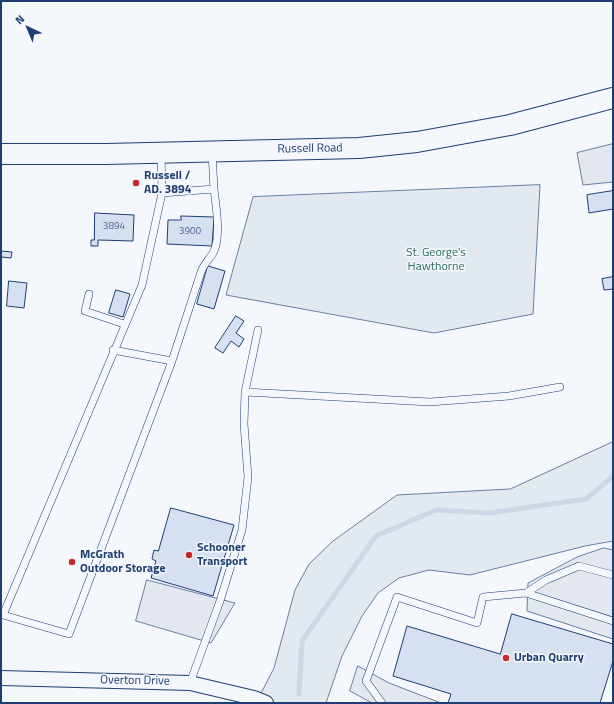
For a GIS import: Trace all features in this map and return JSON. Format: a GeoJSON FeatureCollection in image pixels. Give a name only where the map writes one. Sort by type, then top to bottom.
{"type":"FeatureCollection","features":[{"type":"Feature","properties":{"kind":"main road","name":"Russell Road"},"geometry":{"type":"LineString","coordinates":[[1,154],[161,153],[359,148],[416,142],[510,125],[613,98]]}},
{"type":"Feature","properties":{"kind":"street","name":"Overton Drive"},"geometry":{"type":"LineString","coordinates":[[1,678],[190,683],[254,698],[266,703]]}},
{"type":"Feature","properties":{"kind":"lane"},"geometry":{"type":"LineString","coordinates":[[161,153],[162,193],[142,285],[113,350],[3,615],[69,634],[172,361],[201,272],[205,263],[214,252],[218,224],[212,152]]}},
{"type":"Feature","properties":{"kind":"lane"},"geometry":{"type":"LineString","coordinates":[[162,193],[214,189]]}},
{"type":"Feature","properties":{"kind":"lane"},"geometry":{"type":"LineString","coordinates":[[89,294],[85,311],[124,324]]}},
{"type":"Feature","properties":{"kind":"lane"},"geometry":{"type":"LineString","coordinates":[[190,683],[220,601],[242,530],[248,477],[244,424],[245,392],[258,330]]}},
{"type":"Feature","properties":{"kind":"lane"},"geometry":{"type":"LineString","coordinates":[[113,350],[172,361]]}},
{"type":"Feature","properties":{"kind":"lane"},"geometry":{"type":"LineString","coordinates":[[245,392],[430,402],[509,396],[560,387]]}},
{"type":"Feature","properties":{"kind":"lane"},"geometry":{"type":"LineString","coordinates":[[526,593],[546,580],[579,566],[613,575]]}},
{"type":"Feature","properties":{"kind":"lane"},"geometry":{"type":"LineString","coordinates":[[382,703],[366,681],[397,597],[477,623],[483,597],[526,593],[613,620]]}},
{"type":"Feature","properties":{"kind":"green space","name":"St. George's Hawthorne"},"geometry":{"type":"Polygon","coordinates":[[[540,185],[533,314],[434,333],[226,295],[253,197],[540,185]]]}},
{"type":"Feature","properties":{"kind":"green space"},"geometry":{"type":"Polygon","coordinates":[[[613,442],[613,541],[585,546],[470,575],[429,570],[399,578],[378,593],[362,616],[342,656],[326,703],[256,703],[274,668],[295,590],[309,564],[333,541],[397,495],[510,489],[613,442]]]}},
{"type":"Feature","properties":{"kind":"shaded area"},"geometry":{"type":"Polygon","coordinates":[[[613,144],[613,182],[583,185],[577,153],[613,144]]]}},
{"type":"Feature","properties":{"kind":"shaded area"},"geometry":{"type":"Polygon","coordinates":[[[604,548],[613,550],[613,639],[527,611],[528,583],[577,557],[604,548]]]}},
{"type":"Feature","properties":{"kind":"shaded area"},"geometry":{"type":"Polygon","coordinates":[[[147,580],[235,603],[211,643],[136,621],[147,580]]]}},
{"type":"Feature","properties":{"kind":"shaded area"},"geometry":{"type":"Polygon","coordinates":[[[358,666],[389,683],[441,703],[372,703],[350,691],[358,666]]]}},
{"type":"Feature","properties":{"kind":"building"},"geometry":{"type":"Polygon","coordinates":[[[613,191],[613,209],[589,213],[587,195],[613,191]]]}},
{"type":"Feature","properties":{"kind":"building"},"geometry":{"type":"Polygon","coordinates":[[[95,213],[134,215],[133,241],[98,240],[98,246],[91,246],[91,240],[94,240],[95,213]]]}},
{"type":"Feature","properties":{"kind":"building"},"geometry":{"type":"Polygon","coordinates":[[[181,216],[214,217],[212,246],[167,244],[168,220],[181,220],[181,216]]]}},
{"type":"Feature","properties":{"kind":"building"},"geometry":{"type":"Polygon","coordinates":[[[1,251],[12,252],[11,258],[1,257],[1,251]]]}},
{"type":"Feature","properties":{"kind":"building"},"geometry":{"type":"Polygon","coordinates":[[[208,266],[225,271],[214,309],[197,304],[208,266]]]}},
{"type":"Feature","properties":{"kind":"building"},"geometry":{"type":"Polygon","coordinates":[[[613,277],[613,289],[604,290],[602,279],[613,277]]]}},
{"type":"Feature","properties":{"kind":"building"},"geometry":{"type":"Polygon","coordinates":[[[9,281],[27,283],[24,308],[7,306],[9,281]]]}},
{"type":"Feature","properties":{"kind":"building"},"geometry":{"type":"Polygon","coordinates":[[[116,290],[130,294],[123,317],[109,313],[116,290]]]}},
{"type":"Feature","properties":{"kind":"building"},"geometry":{"type":"Polygon","coordinates":[[[236,316],[244,321],[236,333],[244,339],[239,347],[231,341],[223,353],[215,348],[236,316]]]}},
{"type":"Feature","properties":{"kind":"building","name":"Schooner Transport"},"geometry":{"type":"Polygon","coordinates":[[[171,508],[234,525],[213,596],[151,578],[156,561],[152,559],[154,550],[158,551],[171,508]]]}},
{"type":"Feature","properties":{"kind":"building","name":"Urban Quarry"},"geometry":{"type":"Polygon","coordinates":[[[512,614],[613,644],[613,661],[600,703],[448,703],[451,694],[393,676],[407,626],[500,654],[512,614]]]}},
{"type":"Feature","properties":{"kind":"waterway"},"geometry":{"type":"LineString","coordinates":[[299,694],[302,641],[376,536],[436,510],[489,513],[586,499],[613,476]]}},
{"type":"Feature","properties":{"kind":"place","name":"Russell / AD. 3894"},"geometry":{"type":"Point","coordinates":[136,183]}},
{"type":"Feature","properties":{"kind":"place","name":"Schooner Transport"},"geometry":{"type":"Point","coordinates":[189,555]}},
{"type":"Feature","properties":{"kind":"place","name":"McGrath Outdoor Storage"},"geometry":{"type":"Point","coordinates":[72,562]}},
{"type":"Feature","properties":{"kind":"place","name":"Urban Quarry"},"geometry":{"type":"Point","coordinates":[506,658]}}]}
